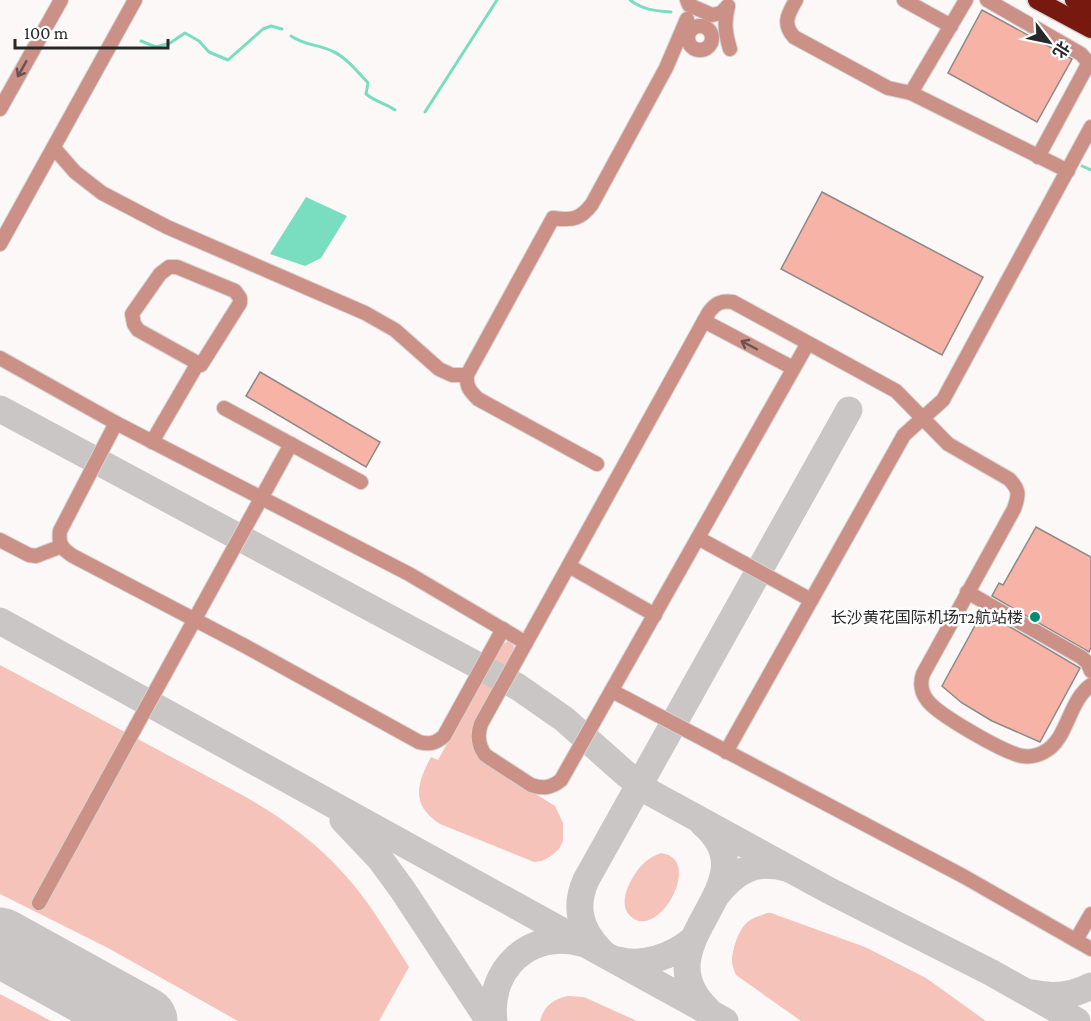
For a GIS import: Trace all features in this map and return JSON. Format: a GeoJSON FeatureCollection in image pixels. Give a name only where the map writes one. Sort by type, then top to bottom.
{"type":"FeatureCollection","features":[{"type":"Feature","properties":{"kind":"highway"},"geometry":{"type":"LineString","coordinates":[[1037,0],[1091,29]]}},
{"type":"Feature","properties":{"kind":"highway"},"geometry":{"type":"LineString","coordinates":[[1074,0],[1091,10]]}},
{"type":"Feature","properties":{"kind":"lane"},"geometry":{"type":"LineString","coordinates":[[0,109],[62,0]]}},
{"type":"Feature","properties":{"kind":"lane"},"geometry":{"type":"LineString","coordinates":[[0,244],[135,0]]}},
{"type":"Feature","properties":{"kind":"lane"},"geometry":{"type":"LineString","coordinates":[[686,0],[689,5],[712,15],[721,13],[730,3]]}},
{"type":"Feature","properties":{"kind":"lane"},"geometry":{"type":"LineString","coordinates":[[597,464],[478,399],[469,391],[467,375],[554,218],[566,220],[576,218],[586,212],[598,193],[685,30],[686,0]]}},
{"type":"Feature","properties":{"kind":"lane"},"geometry":{"type":"LineString","coordinates":[[796,0],[789,11],[787,22],[788,30],[794,37],[888,88],[911,93],[1068,171]]}},
{"type":"Feature","properties":{"kind":"lane"},"geometry":{"type":"LineString","coordinates":[[904,0],[951,26]]}},
{"type":"Feature","properties":{"kind":"lane"},"geometry":{"type":"LineString","coordinates":[[911,93],[966,0]]}},
{"type":"Feature","properties":{"kind":"lane"},"geometry":{"type":"LineString","coordinates":[[987,0],[1082,54],[1088,62],[1038,157]]}},
{"type":"Feature","properties":{"kind":"lane"},"geometry":{"type":"LineString","coordinates":[[666,68],[678,57],[705,49],[711,44],[712,35],[730,3]]}},
{"type":"Feature","properties":{"kind":"lane"},"geometry":{"type":"LineString","coordinates":[[730,3],[725,19],[725,34],[730,50]]}},
{"type":"Feature","properties":{"kind":"lane"},"geometry":{"type":"LineString","coordinates":[[685,30],[704,26],[712,35]]}},
{"type":"Feature","properties":{"kind":"lane"},"geometry":{"type":"LineString","coordinates":[[685,30],[689,43],[694,49],[702,50]]}},
{"type":"Feature","properties":{"kind":"lane"},"geometry":{"type":"LineString","coordinates":[[726,752],[904,435],[943,400],[1091,127]]}},
{"type":"Feature","properties":{"kind":"lane"},"geometry":{"type":"LineString","coordinates":[[54,148],[75,172],[102,193],[167,227],[365,313],[395,330],[439,369],[452,375],[467,375]]}},
{"type":"Feature","properties":{"kind":"lane"},"geometry":{"type":"LineString","coordinates":[[169,267],[177,267],[239,294],[240,303],[201,365],[198,363],[138,330],[134,324],[132,314],[160,274],[169,267]]}},
{"type":"Feature","properties":{"kind":"lane"},"geometry":{"type":"LineString","coordinates":[[808,343],[561,780],[549,787],[531,785],[485,755],[478,737],[481,724],[704,321],[714,306],[726,300],[734,302],[896,391],[948,444],[1009,479],[1016,486],[1018,494],[1014,509],[925,668],[921,682],[925,698],[940,712],[1003,749],[1018,755],[1035,756],[1051,748],[1077,701],[1091,685]]}},
{"type":"Feature","properties":{"kind":"lane"},"geometry":{"type":"LineString","coordinates":[[704,321],[794,368]]}},
{"type":"Feature","properties":{"kind":"lane"},"geometry":{"type":"LineString","coordinates":[[0,358],[152,442],[409,573],[526,643]]}},
{"type":"Feature","properties":{"kind":"lane"},"geometry":{"type":"LineString","coordinates":[[152,442],[198,363]]}},
{"type":"Feature","properties":{"kind":"lane"},"geometry":{"type":"LineString","coordinates":[[224,408],[361,482]]}},
{"type":"Feature","properties":{"kind":"lane"},"geometry":{"type":"LineString","coordinates":[[116,423],[60,531],[59,540],[62,546],[73,556],[245,646],[419,742],[433,744],[444,736],[503,629]]}},
{"type":"Feature","properties":{"kind":"lane"},"geometry":{"type":"LineString","coordinates":[[39,903],[291,444]]}},
{"type":"Feature","properties":{"kind":"lane"},"geometry":{"type":"LineString","coordinates":[[698,538],[811,600]]}},
{"type":"Feature","properties":{"kind":"lane"},"geometry":{"type":"LineString","coordinates":[[0,540],[28,555],[36,556],[62,546]]}},
{"type":"Feature","properties":{"kind":"lane"},"geometry":{"type":"LineString","coordinates":[[569,566],[655,615]]}},
{"type":"Feature","properties":{"kind":"lane"},"geometry":{"type":"LineString","coordinates":[[967,592],[1081,657],[1087,662],[1091,671]]}},
{"type":"Feature","properties":{"kind":"lane"},"geometry":{"type":"LineString","coordinates":[[612,691],[963,876],[1091,949]]}},
{"type":"Feature","properties":{"kind":"lane"},"geometry":{"type":"LineString","coordinates":[[1076,940],[1091,914]]}},
{"type":"Feature","properties":{"kind":"shaded area"},"geometry":{"type":"Polygon","coordinates":[[[306,197],[347,216],[321,258],[305,266],[270,254],[306,197]]]}},
{"type":"Feature","properties":{"kind":"shaded area"},"geometry":{"type":"Polygon","coordinates":[[[508,641],[512,642],[514,651],[473,725],[472,740],[483,761],[555,806],[563,823],[563,841],[559,849],[542,861],[534,862],[440,824],[430,817],[420,801],[422,776],[431,757],[438,760],[501,645],[508,641]]]}},
{"type":"Feature","properties":{"kind":"shaded area"},"geometry":{"type":"Polygon","coordinates":[[[0,665],[244,796],[285,822],[323,852],[362,895],[409,967],[379,1021],[238,1021],[108,948],[0,894],[0,665]]]}},
{"type":"Feature","properties":{"kind":"shaded area"},"geometry":{"type":"Polygon","coordinates":[[[661,853],[669,855],[677,863],[679,874],[677,886],[664,909],[654,917],[644,921],[634,919],[625,906],[630,882],[645,862],[661,853]]]}},
{"type":"Feature","properties":{"kind":"shaded area"},"geometry":{"type":"Polygon","coordinates":[[[767,913],[865,947],[926,978],[986,1021],[801,1021],[736,975],[733,968],[733,951],[742,928],[751,920],[767,913]]]}},
{"type":"Feature","properties":{"kind":"shaded area"},"geometry":{"type":"Polygon","coordinates":[[[0,994],[51,1021],[0,1021],[0,994]]]}},
{"type":"Feature","properties":{"kind":"shaded area"},"geometry":{"type":"Polygon","coordinates":[[[568,996],[584,997],[637,1021],[540,1021],[550,1004],[568,996]]]}},
{"type":"Feature","properties":{"kind":"building"},"geometry":{"type":"Polygon","coordinates":[[[982,10],[1072,59],[1037,122],[948,73],[982,10]]]}},
{"type":"Feature","properties":{"kind":"building"},"geometry":{"type":"Polygon","coordinates":[[[822,192],[983,277],[942,355],[781,269],[822,192]]]}},
{"type":"Feature","properties":{"kind":"building"},"geometry":{"type":"Polygon","coordinates":[[[260,372],[380,442],[366,467],[246,396],[260,372]]]}},
{"type":"Feature","properties":{"kind":"building"},"geometry":{"type":"Polygon","coordinates":[[[1036,527],[1091,557],[1091,647],[1089,652],[992,596],[999,583],[1003,585],[1036,527]]]}},
{"type":"Feature","properties":{"kind":"building"},"geometry":{"type":"Polygon","coordinates":[[[983,611],[1080,668],[1040,742],[992,721],[962,703],[942,686],[983,611]]]}},
{"type":"Feature","properties":{"kind":"waterway"},"geometry":{"type":"LineString","coordinates":[[425,112],[497,0]]}},
{"type":"Feature","properties":{"kind":"waterway"},"geometry":{"type":"LineString","coordinates":[[630,0],[645,8],[671,12]]}},
{"type":"Feature","properties":{"kind":"waterway"},"geometry":{"type":"LineString","coordinates":[[141,41],[156,47],[170,43],[185,33],[199,41],[209,52],[228,60],[263,29],[271,26],[282,29]]}},
{"type":"Feature","properties":{"kind":"waterway"},"geometry":{"type":"LineString","coordinates":[[291,36],[342,57],[368,83],[366,94],[395,110]]}},
{"type":"Feature","properties":{"kind":"waterway"},"geometry":{"type":"LineString","coordinates":[[1082,166],[1091,170]]}},
{"type":"Feature","properties":{"kind":"taxiway"},"geometry":{"type":"LineString","coordinates":[[0,409],[518,687],[564,719],[651,793],[828,890],[992,973],[1077,1021]]}},
{"type":"Feature","properties":{"kind":"taxiway"},"geometry":{"type":"LineString","coordinates":[[601,951],[588,935],[581,918],[580,900],[586,880],[849,410]]}},
{"type":"Feature","properties":{"kind":"taxiway"},"geometry":{"type":"LineString","coordinates":[[0,621],[725,1021]]}},
{"type":"Feature","properties":{"kind":"taxiway"},"geometry":{"type":"LineString","coordinates":[[343,820],[380,859],[402,889],[489,1021]]}},
{"type":"Feature","properties":{"kind":"taxiway"},"geometry":{"type":"LineString","coordinates":[[703,824],[721,847],[724,869],[718,892],[694,938],[687,961],[690,985],[708,1010]]}},
{"type":"Feature","properties":{"kind":"taxiway"},"geometry":{"type":"LineString","coordinates":[[716,896],[730,880],[746,870],[765,865],[786,868]]}},
{"type":"Feature","properties":{"kind":"taxiway"},"geometry":{"type":"LineString","coordinates":[[494,1021],[497,985],[505,970],[516,958],[529,948],[545,942],[562,940],[581,943]]}},
{"type":"Feature","properties":{"kind":"taxiway"},"geometry":{"type":"LineString","coordinates":[[618,960],[637,962],[657,959],[676,951],[692,940]]}},
{"type":"Feature","properties":{"kind":"taxiway"},"geometry":{"type":"LineString","coordinates":[[1032,993],[1062,995],[1091,986]]}},
{"type":"Feature","properties":{"kind":"runway"},"geometry":{"type":"LineString","coordinates":[[0,942],[143,1021]]}},
{"type":"Feature","properties":{"kind":"place","name":"长沙黄花国际机场T2航站楼"},"geometry":{"type":"Point","coordinates":[1035,617]}}]}
